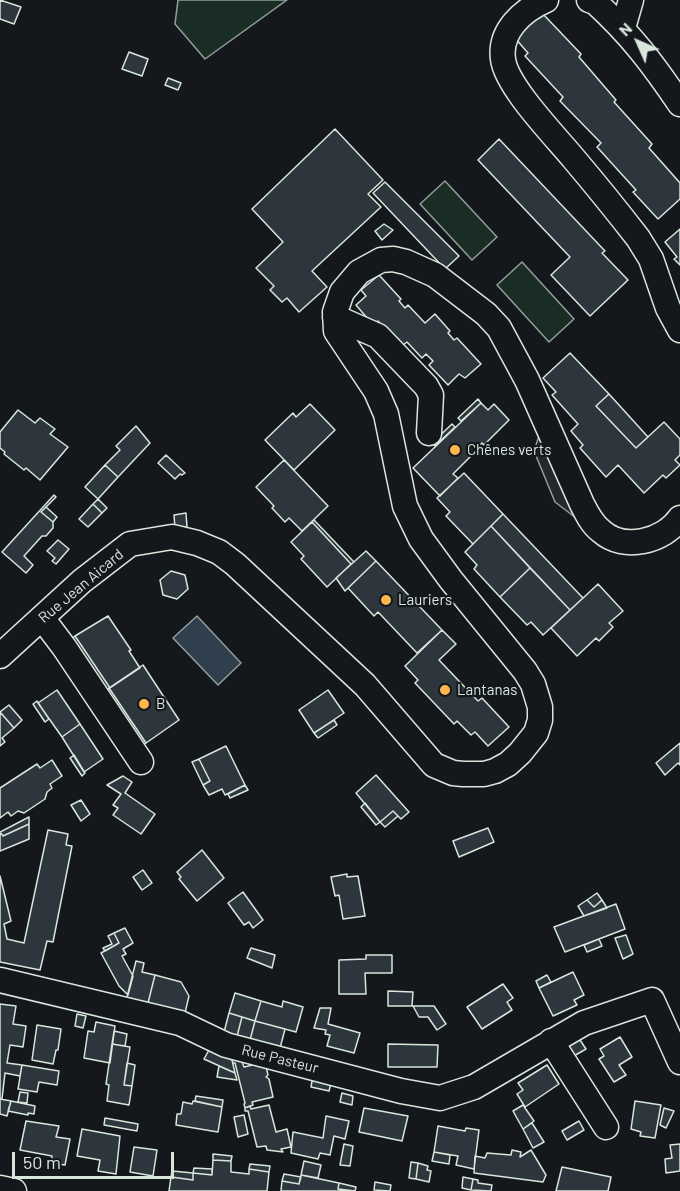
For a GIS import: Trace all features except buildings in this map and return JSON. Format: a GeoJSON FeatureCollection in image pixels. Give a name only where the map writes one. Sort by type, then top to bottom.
{"type":"FeatureCollection","features":[{"type":"Feature","properties":{"kind":"street"},"geometry":{"type":"LineString","coordinates":[[546,0],[534,5],[509,29],[503,42],[502,57],[505,70],[526,101],[638,238],[651,259],[668,308],[680,330]]}},
{"type":"Feature","properties":{"kind":"street"},"geometry":{"type":"LineString","coordinates":[[589,0],[595,2],[623,28],[651,61],[680,104]]}},
{"type":"Feature","properties":{"kind":"street"},"geometry":{"type":"LineString","coordinates":[[623,28],[631,0]]}},
{"type":"Feature","properties":{"kind":"street"},"geometry":{"type":"LineString","coordinates":[[429,433],[430,395],[426,386],[378,336],[335,316],[337,303],[350,281],[369,265],[381,260],[406,262],[435,275],[486,314],[504,334],[546,420],[582,504],[592,522],[602,532],[617,539],[641,541],[661,536],[680,518]]}},
{"type":"Feature","properties":{"kind":"street","name":"Rue Jean Aicard"},"geometry":{"type":"LineString","coordinates":[[0,656],[82,581],[130,544],[172,537],[197,543],[219,552],[235,564],[365,685],[434,765],[453,773],[484,774],[508,764],[529,744],[540,720],[538,694],[525,671],[457,588],[421,539],[405,506],[386,414],[376,391],[340,339],[336,331],[335,316]]}},
{"type":"Feature","properties":{"kind":"street"},"geometry":{"type":"LineString","coordinates":[[42,618],[141,762]]}},
{"type":"Feature","properties":{"kind":"street","name":"Rue Pasteur"},"geometry":{"type":"LineString","coordinates":[[0,980],[180,1023],[226,1046],[400,1091],[440,1098],[474,1087],[584,1023],[652,1000],[680,1062]]}},
{"type":"Feature","properties":{"kind":"street"},"geometry":{"type":"LineString","coordinates":[[551,1041],[606,1127]]}},
{"type":"Feature","properties":{"kind":"street"},"geometry":{"type":"LineString","coordinates":[[0,1188],[14,1191]]}},
{"type":"Feature","properties":{"kind":"green space"},"geometry":{"type":"Polygon","coordinates":[[[178,0],[287,0],[205,59],[175,24],[178,0]]]}},
{"type":"Feature","properties":{"kind":"green space"},"geometry":{"type":"Polygon","coordinates":[[[445,181],[497,237],[472,260],[420,204],[445,181]]]}},
{"type":"Feature","properties":{"kind":"green space"},"geometry":{"type":"Polygon","coordinates":[[[522,262],[574,319],[549,342],[497,285],[522,262]]]}},
{"type":"Feature","properties":{"kind":"shaded area"},"geometry":{"type":"Polygon","coordinates":[[[541,430],[580,521],[555,502],[534,451],[541,430]]]}},
{"type":"Feature","properties":{"kind":"water"},"geometry":{"type":"Polygon","coordinates":[[[197,616],[241,663],[218,685],[173,638],[197,616]]]}},
{"type":"Feature","properties":{"kind":"place","name":"Chênes verts"},"geometry":{"type":"Point","coordinates":[455,450]}},
{"type":"Feature","properties":{"kind":"place","name":"Lauriers"},"geometry":{"type":"Point","coordinates":[386,600]}},
{"type":"Feature","properties":{"kind":"place","name":"Lantanas"},"geometry":{"type":"Point","coordinates":[445,690]}},
{"type":"Feature","properties":{"kind":"place","name":"B"},"geometry":{"type":"Point","coordinates":[144,704]}}]}
